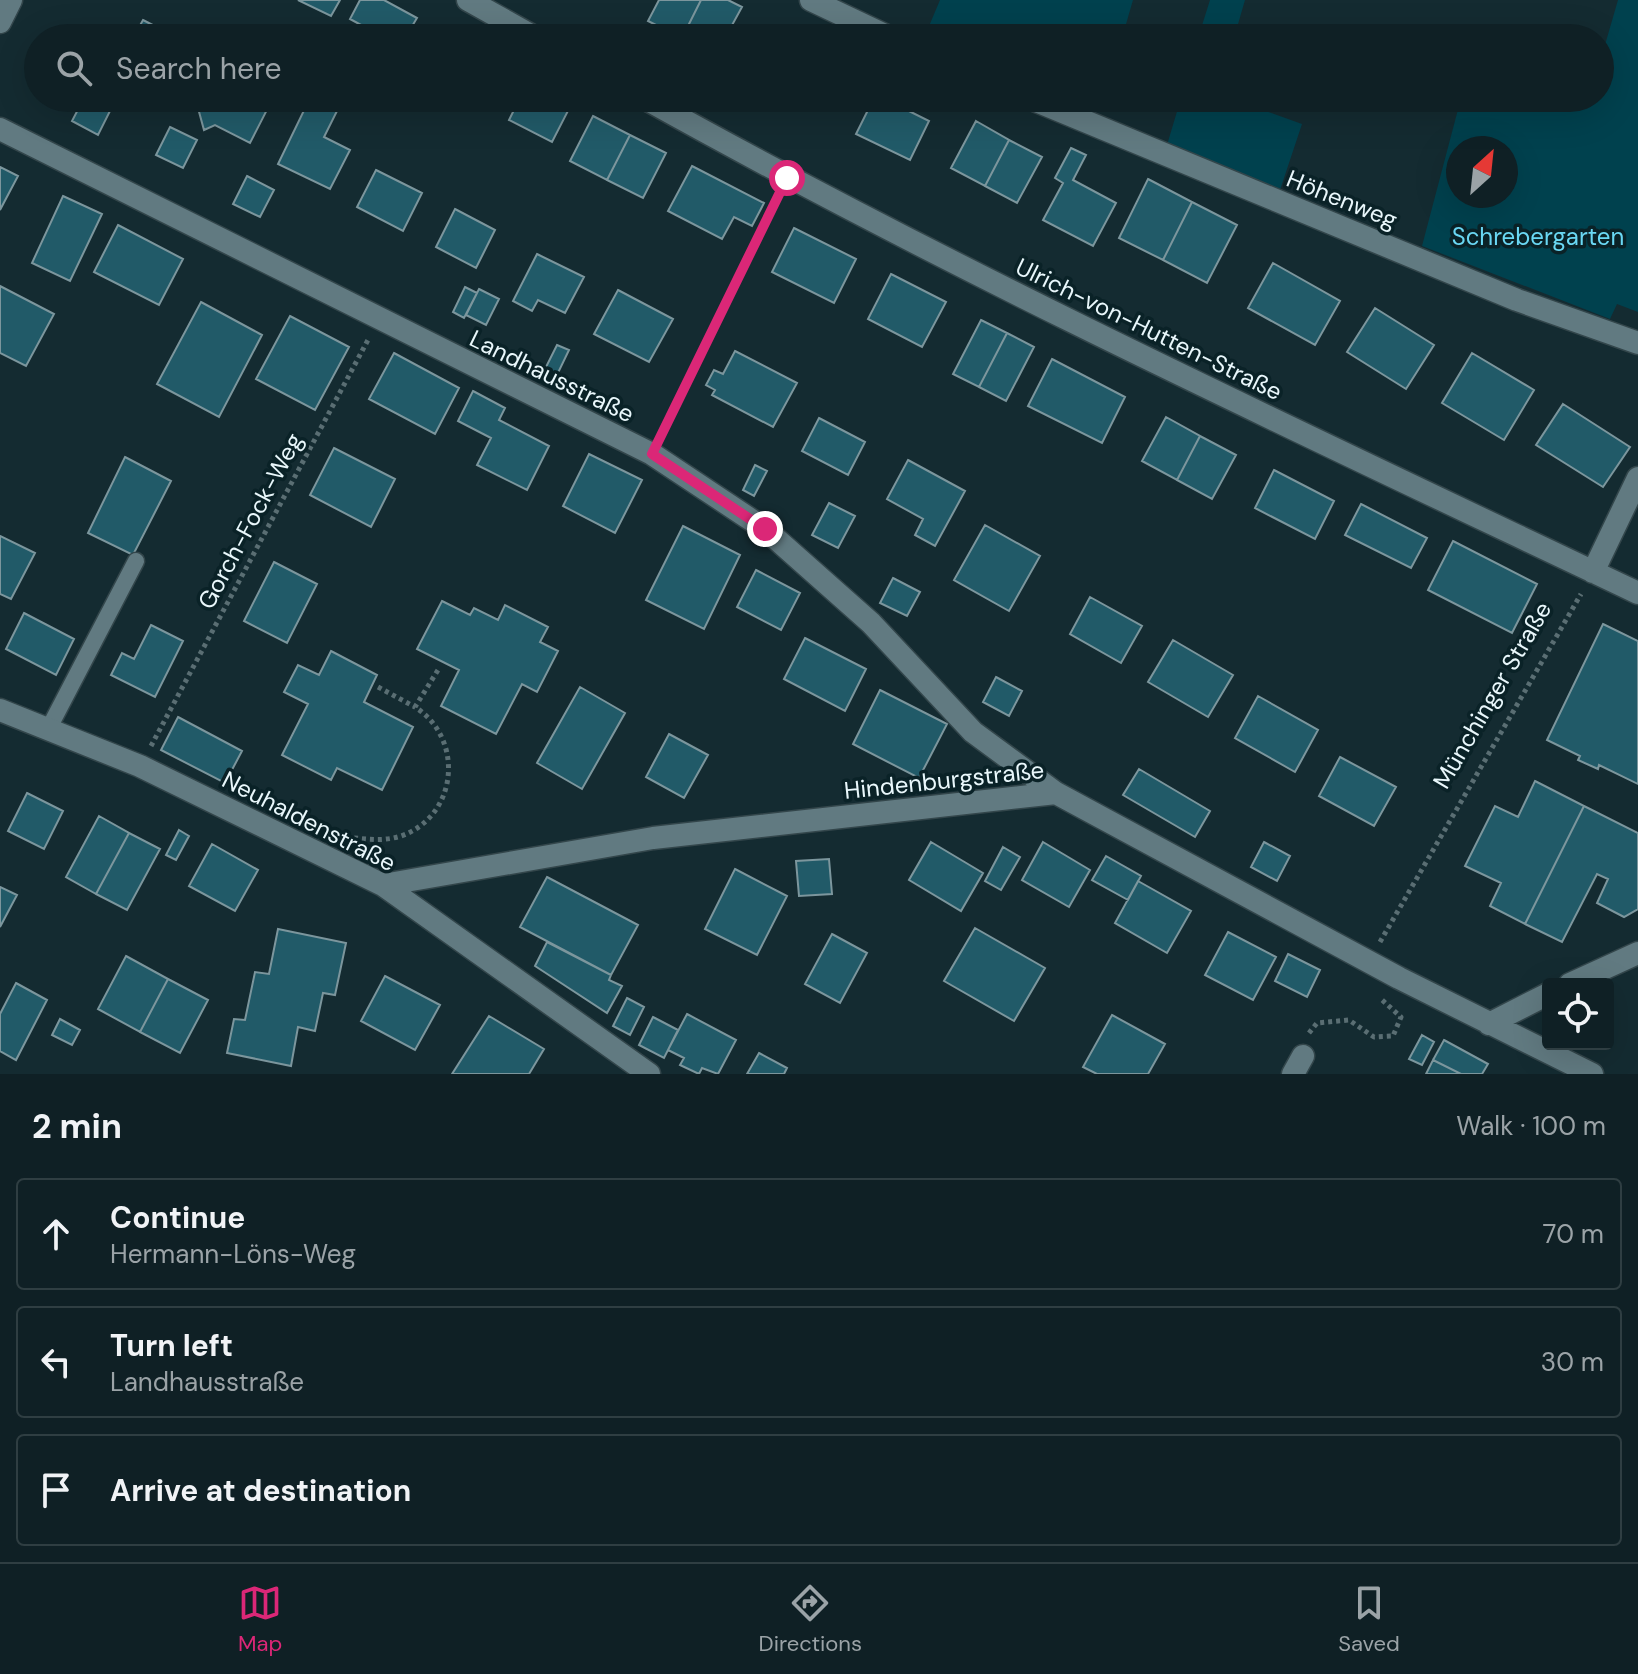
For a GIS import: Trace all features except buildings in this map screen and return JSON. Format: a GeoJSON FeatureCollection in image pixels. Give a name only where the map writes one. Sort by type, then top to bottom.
{"type":"FeatureCollection","features":[{"type":"Feature","properties":{"kind":"street"},"geometry":{"type":"LineString","coordinates":[[0,22],[11,0]]}},
{"type":"Feature","properties":{"kind":"street"},"geometry":{"type":"LineString","coordinates":[[468,0],[511,24]]}},
{"type":"Feature","properties":{"kind":"street"},"geometry":{"type":"LineString","coordinates":[[811,0],[862,24]]}},
{"type":"Feature","properties":{"kind":"street","name":"Ulrich-von-Hutten-Straße"},"geometry":{"type":"LineString","coordinates":[[669,112],[787,178],[1191,380],[1638,593]]}},
{"type":"Feature","properties":{"kind":"street","name":"Höhenweg"},"geometry":{"type":"LineString","coordinates":[[1063,112],[1517,300],[1638,343]]}},
{"type":"Feature","properties":{"kind":"street","name":"Landhausstraße"},"geometry":{"type":"LineString","coordinates":[[0,129],[652,454],[765,529],[871,623],[973,732],[1056,793]]}},
{"type":"Feature","properties":{"kind":"street"},"geometry":{"type":"LineString","coordinates":[[1593,572],[1638,478]]}},
{"type":"Feature","properties":{"kind":"street","name":"Neuhaldenstraße"},"geometry":{"type":"LineString","coordinates":[[0,710],[167,779],[383,885],[649,1074]]}},
{"type":"Feature","properties":{"kind":"street","name":"Hindenburgstraße"},"geometry":{"type":"LineString","coordinates":[[383,885],[653,838],[1056,793],[1399,978],[1592,1074]]}},
{"type":"Feature","properties":{"kind":"street"},"geometry":{"type":"LineString","coordinates":[[1583,978],[1638,953]]}},
{"type":"Feature","properties":{"kind":"street"},"geometry":{"type":"LineString","coordinates":[[1489,1024],[1542,997]]}},
{"type":"Feature","properties":{"kind":"lane"},"geometry":{"type":"LineString","coordinates":[[49,728],[136,561]]}},
{"type":"Feature","properties":{"kind":"path"},"geometry":{"type":"LineString","coordinates":[[652,454],[787,178]]}},
{"type":"Feature","properties":{"kind":"path","name":"Gorch-Fock-Weg"},"geometry":{"type":"LineString","coordinates":[[154,739],[379,320]]}},
{"type":"Feature","properties":{"kind":"path","name":"Münchinger Straße"},"geometry":{"type":"LineString","coordinates":[[1384,933],[1593,572]]}},
{"type":"Feature","properties":{"kind":"path"},"geometry":{"type":"LineString","coordinates":[[415,707],[438,670]]}},
{"type":"Feature","properties":{"kind":"path"},"geometry":{"type":"LineString","coordinates":[[344,836],[381,841],[402,836],[426,823],[441,802],[451,760],[436,728],[415,707],[378,687]]}},
{"type":"Feature","properties":{"kind":"path"},"geometry":{"type":"LineString","coordinates":[[1374,1037],[1393,1036],[1401,1017],[1379,998],[1399,978]]}},
{"type":"Feature","properties":{"kind":"green space"},"geometry":{"type":"Polygon","coordinates":[[[940,0],[1133,0],[1126,24],[930,24],[940,0]]]}},
{"type":"Feature","properties":{"kind":"green space"},"geometry":{"type":"Polygon","coordinates":[[[1210,0],[1245,0],[1238,24],[1202,24],[1210,0]]]}},
{"type":"Feature","properties":{"kind":"green space","name":"Schrebergarten"},"geometry":{"type":"Polygon","coordinates":[[[1618,0],[1638,0],[1638,312],[1617,304],[1610,319],[1422,246],[1446,155],[1446,208],[1518,208],[1518,136],[1451,136],[1457,112],[1614,112],[1614,24],[1611,24],[1618,0]]]}},
{"type":"Feature","properties":{"kind":"green space"},"geometry":{"type":"Polygon","coordinates":[[[1177,112],[1268,112],[1302,124],[1280,190],[1167,145],[1177,112]]]}},
{"type":"Feature","properties":{"kind":"route"},"geometry":{"type":"LineString","coordinates":[[765,529],[652,454],[787,178]]}}]}
